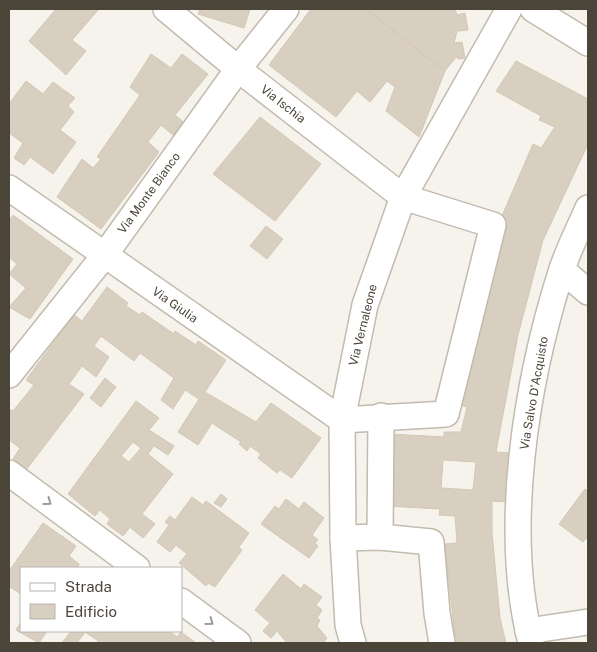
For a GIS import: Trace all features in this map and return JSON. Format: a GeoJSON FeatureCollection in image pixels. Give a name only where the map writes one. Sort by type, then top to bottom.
{"type":"FeatureCollection","features":[{"type":"Feature","properties":{"kind":"street","name":"Via Ischia"},"geometry":{"type":"LineString","coordinates":[[166,9],[238,69],[402,197]]}},
{"type":"Feature","properties":{"kind":"street","name":"Via Monte Bianco"},"geometry":{"type":"LineString","coordinates":[[9,375],[104,256],[238,69],[286,9]]}},
{"type":"Feature","properties":{"kind":"street","name":"Via Vernaleone"},"geometry":{"type":"LineString","coordinates":[[352,643],[348,625],[343,538],[342,420],[365,305],[402,197],[509,9]]}},
{"type":"Feature","properties":{"kind":"street"},"geometry":{"type":"LineString","coordinates":[[533,9],[588,43]]}},
{"type":"Feature","properties":{"kind":"street","name":"Via Giulia"},"geometry":{"type":"LineString","coordinates":[[9,188],[342,420]]}},
{"type":"Feature","properties":{"kind":"street"},"geometry":{"type":"LineString","coordinates":[[342,420],[381,416],[446,414],[492,225],[402,197]]}},
{"type":"Feature","properties":{"kind":"street","name":"Via Salvo D'Acquisto"},"geometry":{"type":"LineString","coordinates":[[530,637],[518,546],[524,436],[540,350],[562,270],[588,208]]}},
{"type":"Feature","properties":{"kind":"street"},"geometry":{"type":"LineString","coordinates":[[562,270],[588,292]]}},
{"type":"Feature","properties":{"kind":"street"},"geometry":{"type":"LineString","coordinates":[[380,537],[381,416]]}},
{"type":"Feature","properties":{"kind":"street"},"geometry":{"type":"LineString","coordinates":[[9,473],[136,567]]}},
{"type":"Feature","properties":{"kind":"street"},"geometry":{"type":"LineString","coordinates":[[343,538],[380,537],[431,542],[437,613],[442,643]]}},
{"type":"Feature","properties":{"kind":"street"},"geometry":{"type":"LineString","coordinates":[[182,602],[238,643]]}},
{"type":"Feature","properties":{"kind":"street"},"geometry":{"type":"LineString","coordinates":[[530,637],[588,622]]}},
{"type":"Feature","properties":{"kind":"building"},"geometry":{"type":"Polygon","coordinates":[[[56,9],[99,9],[72,40],[86,51],[66,75],[29,41],[56,9]]]}},
{"type":"Feature","properties":{"kind":"building"},"geometry":{"type":"Polygon","coordinates":[[[200,9],[250,9],[244,28],[198,14],[200,9]]]}},
{"type":"Feature","properties":{"kind":"building"},"geometry":{"type":"Polygon","coordinates":[[[311,9],[366,9],[445,71],[419,137],[386,111],[395,87],[387,81],[370,102],[357,91],[336,117],[269,65],[311,9]]]}},
{"type":"Feature","properties":{"kind":"building"},"geometry":{"type":"Polygon","coordinates":[[[366,9],[455,9],[457,15],[465,13],[468,30],[457,31],[454,43],[462,42],[465,58],[459,59],[456,57],[445,71],[366,9]]]}},
{"type":"Feature","properties":{"kind":"building"},"geometry":{"type":"Polygon","coordinates":[[[151,54],[171,68],[182,54],[208,74],[175,115],[183,122],[173,135],[161,125],[148,142],[159,152],[101,229],[57,197],[82,159],[93,168],[101,159],[97,157],[140,95],[130,87],[151,54]]]}},
{"type":"Feature","properties":{"kind":"building"},"geometry":{"type":"Polygon","coordinates":[[[516,61],[588,99],[588,144],[543,240],[518,335],[496,452],[511,453],[508,502],[492,501],[492,533],[500,618],[506,643],[457,643],[445,544],[457,543],[455,516],[439,515],[440,509],[387,506],[390,434],[444,437],[444,432],[461,432],[467,407],[457,404],[499,223],[533,144],[541,148],[555,127],[539,120],[541,116],[496,91],[516,61]],[[443,460],[441,488],[473,490],[476,462],[443,460]]]}},
{"type":"Feature","properties":{"kind":"building"},"geometry":{"type":"Polygon","coordinates":[[[26,81],[43,94],[53,82],[75,98],[68,106],[74,112],[60,130],[76,142],[53,174],[30,157],[24,165],[14,158],[23,143],[9,133],[9,104],[26,81]]]}},
{"type":"Feature","properties":{"kind":"building"},"geometry":{"type":"Polygon","coordinates":[[[260,117],[321,164],[275,221],[213,174],[260,117]]]}},
{"type":"Feature","properties":{"kind":"building"},"geometry":{"type":"Polygon","coordinates":[[[13,215],[73,259],[30,319],[9,307],[26,288],[9,274],[17,264],[9,257],[9,221],[13,215]]]}},
{"type":"Feature","properties":{"kind":"building"},"geometry":{"type":"Polygon","coordinates":[[[266,226],[283,239],[267,259],[250,246],[266,226]]]}},
{"type":"Feature","properties":{"kind":"building"},"geometry":{"type":"Polygon","coordinates":[[[107,287],[128,303],[126,306],[140,315],[142,312],[174,334],[175,331],[196,345],[198,341],[226,360],[205,392],[256,422],[271,403],[321,438],[292,478],[280,470],[277,473],[258,458],[261,454],[250,446],[247,451],[239,444],[241,442],[212,423],[198,445],[178,432],[199,399],[185,390],[173,409],[161,400],[174,378],[140,353],[134,361],[101,336],[94,346],[109,357],[96,377],[82,366],[69,384],[84,394],[26,470],[13,459],[20,448],[9,440],[9,409],[13,411],[34,385],[26,380],[74,315],[82,321],[107,287]]]}},
{"type":"Feature","properties":{"kind":"building"},"geometry":{"type":"Polygon","coordinates":[[[105,378],[116,387],[101,407],[90,398],[105,378]]]}},
{"type":"Feature","properties":{"kind":"building"},"geometry":{"type":"Polygon","coordinates":[[[136,401],[159,418],[149,430],[174,446],[168,455],[154,446],[148,454],[173,474],[142,514],[155,524],[143,538],[130,527],[123,536],[107,524],[110,519],[100,510],[95,516],[68,494],[136,401]],[[133,442],[121,456],[129,462],[141,448],[133,442]]]}},
{"type":"Feature","properties":{"kind":"building"},"geometry":{"type":"Polygon","coordinates":[[[585,489],[588,492],[588,540],[586,538],[583,542],[559,524],[585,489]]]}},
{"type":"Feature","properties":{"kind":"building"},"geometry":{"type":"Polygon","coordinates":[[[221,494],[227,499],[221,507],[214,503],[221,494]]]}},
{"type":"Feature","properties":{"kind":"building"},"geometry":{"type":"Polygon","coordinates":[[[192,497],[203,505],[206,501],[249,533],[239,547],[242,550],[215,587],[208,583],[206,586],[179,563],[187,554],[176,545],[170,552],[157,542],[169,525],[165,522],[170,516],[175,520],[192,497]]]}},
{"type":"Feature","properties":{"kind":"building"},"geometry":{"type":"Polygon","coordinates":[[[286,499],[299,509],[304,502],[324,518],[312,535],[318,540],[315,543],[318,546],[309,558],[261,524],[275,506],[279,509],[286,499]]]}},
{"type":"Feature","properties":{"kind":"building"},"geometry":{"type":"Polygon","coordinates":[[[43,523],[76,546],[69,556],[79,564],[78,567],[20,567],[20,593],[9,588],[9,571],[43,523]]]}},
{"type":"Feature","properties":{"kind":"building"},"geometry":{"type":"Polygon","coordinates":[[[283,574],[301,589],[304,584],[322,597],[316,605],[322,610],[317,618],[320,620],[317,626],[327,638],[323,643],[287,643],[277,631],[271,638],[263,631],[270,623],[255,610],[283,574]]]}},
{"type":"Feature","properties":{"kind":"building"},"geometry":{"type":"Polygon","coordinates":[[[20,624],[20,632],[46,632],[39,643],[16,630],[20,624]]]}},
{"type":"Feature","properties":{"kind":"building"},"geometry":{"type":"Polygon","coordinates":[[[70,632],[85,632],[77,643],[62,643],[70,632]]]}},
{"type":"Feature","properties":{"kind":"building"},"geometry":{"type":"Polygon","coordinates":[[[85,632],[170,632],[177,637],[181,632],[196,643],[101,643],[85,632]]]}}]}
